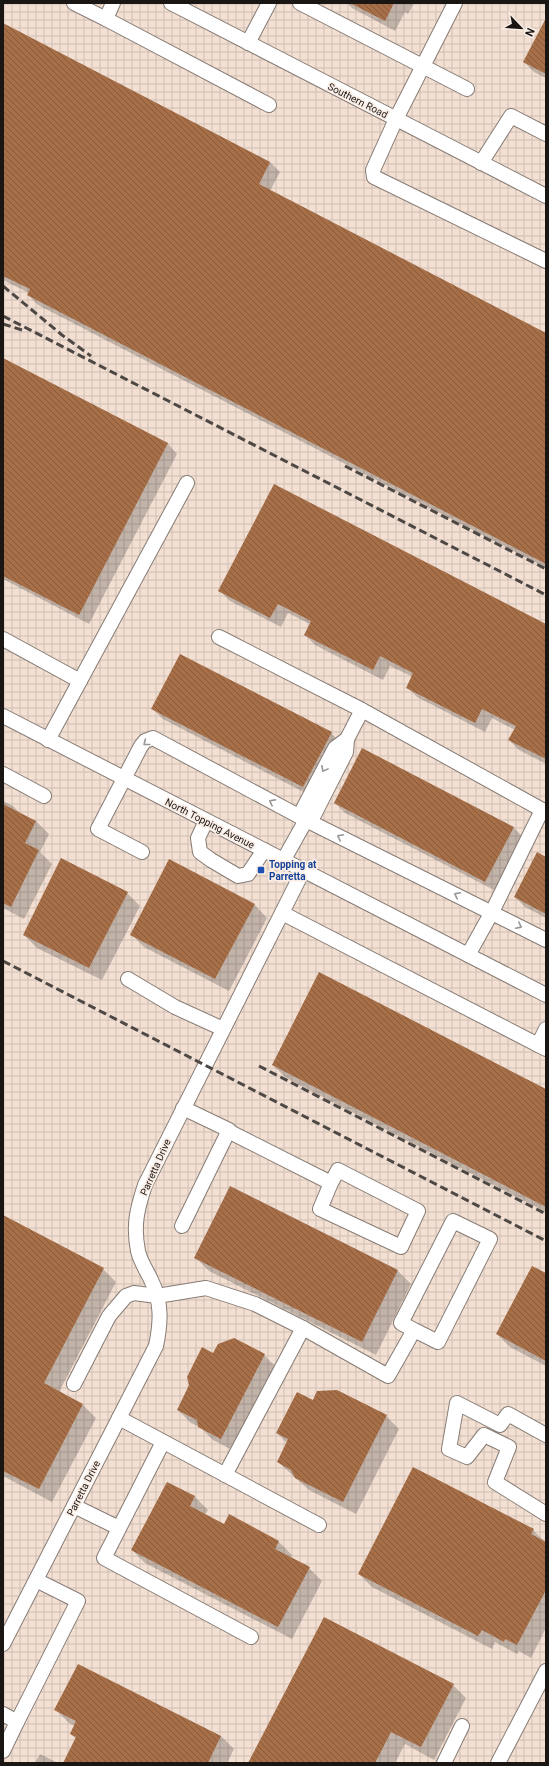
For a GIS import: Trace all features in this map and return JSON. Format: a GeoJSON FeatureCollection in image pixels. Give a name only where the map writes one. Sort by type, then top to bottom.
{"type":"FeatureCollection","features":[{"type":"Feature","properties":{"kind":"street"},"geometry":{"type":"LineString","coordinates":[[74,3],[270,104]]}},
{"type":"Feature","properties":{"kind":"street"},"geometry":{"type":"LineString","coordinates":[[106,19],[113,3]]}},
{"type":"Feature","properties":{"kind":"street","name":"Southern Road"},"geometry":{"type":"LineString","coordinates":[[171,3],[546,196]]}},
{"type":"Feature","properties":{"kind":"street"},"geometry":{"type":"LineString","coordinates":[[248,43],[269,3]]}},
{"type":"Feature","properties":{"kind":"street"},"geometry":{"type":"LineString","coordinates":[[300,3],[467,89]]}},
{"type":"Feature","properties":{"kind":"street"},"geometry":{"type":"LineString","coordinates":[[456,3],[396,119],[373,170],[374,177],[545,258]]}},
{"type":"Feature","properties":{"kind":"street"},"geometry":{"type":"LineString","coordinates":[[481,163],[511,116],[546,134]]}},
{"type":"Feature","properties":{"kind":"street"},"geometry":{"type":"LineString","coordinates":[[48,740],[187,483]]}},
{"type":"Feature","properties":{"kind":"street"},"geometry":{"type":"LineString","coordinates":[[219,637],[362,710],[544,811],[468,955]]}},
{"type":"Feature","properties":{"kind":"street"},"geometry":{"type":"LineString","coordinates":[[3,639],[80,681]]}},
{"type":"Feature","properties":{"kind":"street"},"geometry":{"type":"LineString","coordinates":[[283,861],[306,820],[303,809],[335,748],[347,739],[362,710]]}},
{"type":"Feature","properties":{"kind":"street","name":"North Topping Avenue"},"geometry":{"type":"LineString","coordinates":[[3,716],[124,780],[546,995]]}},
{"type":"Feature","properties":{"kind":"street"},"geometry":{"type":"LineString","coordinates":[[142,852],[98,829],[141,746],[145,741],[153,738],[306,820],[546,940]]}},
{"type":"Feature","properties":{"kind":"street"},"geometry":{"type":"LineString","coordinates":[[3,774],[44,796]]}},
{"type":"Feature","properties":{"kind":"street"},"geometry":{"type":"LineString","coordinates":[[206,821],[198,838],[200,852],[238,876],[248,874],[264,850]]}},
{"type":"Feature","properties":{"kind":"street","name":"Parretta Drive"},"geometry":{"type":"LineString","coordinates":[[3,1644],[156,1346],[160,1325],[160,1308],[155,1287],[138,1253],[135,1232],[136,1212],[145,1185],[223,1028],[304,871]]}},
{"type":"Feature","properties":{"kind":"street"},"geometry":{"type":"LineString","coordinates":[[282,913],[542,1047],[546,1029]]}},
{"type":"Feature","properties":{"kind":"street"},"geometry":{"type":"LineString","coordinates":[[128,979],[176,1007],[223,1028]]}},
{"type":"Feature","properties":{"kind":"street"},"geometry":{"type":"LineString","coordinates":[[183,1108],[331,1183]]}},
{"type":"Feature","properties":{"kind":"street"},"geometry":{"type":"LineString","coordinates":[[182,1226],[228,1131]]}},
{"type":"Feature","properties":{"kind":"street"},"geometry":{"type":"LineString","coordinates":[[338,1170],[418,1212],[401,1247],[320,1209],[331,1183],[338,1170]]}},
{"type":"Feature","properties":{"kind":"street"},"geometry":{"type":"LineString","coordinates":[[453,1221],[490,1239],[438,1342],[414,1330],[401,1323],[453,1221]]}},
{"type":"Feature","properties":{"kind":"street"},"geometry":{"type":"LineString","coordinates":[[74,1384],[109,1316],[126,1296],[134,1293],[157,1296],[206,1288],[255,1304],[303,1328],[388,1376],[414,1330]]}},
{"type":"Feature","properties":{"kind":"street"},"geometry":{"type":"LineString","coordinates":[[225,1475],[303,1328]]}},
{"type":"Feature","properties":{"kind":"street"},"geometry":{"type":"LineString","coordinates":[[546,1435],[508,1414],[500,1425],[457,1403],[449,1449],[467,1457],[484,1435],[509,1447],[495,1482],[546,1514]]}},
{"type":"Feature","properties":{"kind":"street"},"geometry":{"type":"LineString","coordinates":[[119,1418],[319,1525]]}},
{"type":"Feature","properties":{"kind":"street"},"geometry":{"type":"LineString","coordinates":[[163,1442],[104,1558],[251,1637]]}},
{"type":"Feature","properties":{"kind":"street"},"geometry":{"type":"LineString","coordinates":[[74,1506],[119,1528]]}},
{"type":"Feature","properties":{"kind":"street"},"geometry":{"type":"LineString","coordinates":[[3,1751],[78,1601],[36,1580]]}},
{"type":"Feature","properties":{"kind":"street"},"geometry":{"type":"LineString","coordinates":[[498,1763],[546,1671]]}},
{"type":"Feature","properties":{"kind":"street"},"geometry":{"type":"LineString","coordinates":[[3,1714],[17,1722]]}},
{"type":"Feature","properties":{"kind":"street"},"geometry":{"type":"LineString","coordinates":[[444,1763],[462,1726]]}},
{"type":"Feature","properties":{"kind":"shaded area"},"geometry":{"type":"Polygon","coordinates":[[[3,3],[546,3],[546,1763],[3,1763],[3,3]]]}},
{"type":"Feature","properties":{"kind":"building"},"geometry":{"type":"Polygon","coordinates":[[[350,3],[394,3],[385,21],[350,3]]]}},
{"type":"Feature","properties":{"kind":"building"},"geometry":{"type":"Polygon","coordinates":[[[546,18],[546,74],[523,62],[546,18]]]}},
{"type":"Feature","properties":{"kind":"building"},"geometry":{"type":"Polygon","coordinates":[[[3,23],[270,162],[259,184],[546,333],[546,564],[27,295],[30,289],[3,276],[3,23]]]}},
{"type":"Feature","properties":{"kind":"building"},"geometry":{"type":"Polygon","coordinates":[[[3,358],[168,443],[79,615],[3,576],[3,358]]]}},
{"type":"Feature","properties":{"kind":"building"},"geometry":{"type":"Polygon","coordinates":[[[274,484],[546,624],[546,759],[508,740],[516,726],[482,709],[475,723],[406,688],[413,673],[380,656],[373,670],[304,635],[311,621],[278,604],[270,618],[218,591],[274,484]]]}},
{"type":"Feature","properties":{"kind":"building"},"geometry":{"type":"Polygon","coordinates":[[[180,654],[332,732],[303,787],[151,709],[180,654]]]}},
{"type":"Feature","properties":{"kind":"building"},"geometry":{"type":"Polygon","coordinates":[[[362,748],[514,827],[485,882],[334,803],[362,748]]]}},
{"type":"Feature","properties":{"kind":"building"},"geometry":{"type":"Polygon","coordinates":[[[3,804],[36,821],[25,843],[39,850],[11,907],[3,903],[3,804]]]}},
{"type":"Feature","properties":{"kind":"building"},"geometry":{"type":"Polygon","coordinates":[[[537,852],[546,857],[546,914],[514,897],[537,852]]]}},
{"type":"Feature","properties":{"kind":"building"},"geometry":{"type":"Polygon","coordinates":[[[61,858],[128,892],[89,968],[23,935],[61,858]]]}},
{"type":"Feature","properties":{"kind":"building"},"geometry":{"type":"Polygon","coordinates":[[[169,859],[255,904],[215,979],[130,935],[169,859]]]}},
{"type":"Feature","properties":{"kind":"building"},"geometry":{"type":"Polygon","coordinates":[[[319,972],[546,1089],[546,1207],[272,1065],[319,972]]]}},
{"type":"Feature","properties":{"kind":"building"},"geometry":{"type":"Polygon","coordinates":[[[230,1186],[398,1270],[362,1342],[194,1258],[230,1186]]]}},
{"type":"Feature","properties":{"kind":"building"},"geometry":{"type":"Polygon","coordinates":[[[3,1215],[104,1268],[44,1383],[83,1404],[39,1489],[3,1471],[3,1215]]]}},
{"type":"Feature","properties":{"kind":"building"},"geometry":{"type":"Polygon","coordinates":[[[532,1266],[546,1273],[546,1361],[496,1334],[532,1266]]]}},
{"type":"Feature","properties":{"kind":"building"},"geometry":{"type":"Polygon","coordinates":[[[234,1338],[265,1354],[221,1439],[198,1427],[197,1420],[177,1410],[189,1385],[187,1377],[202,1347],[213,1353],[218,1344],[234,1338]]]}},
{"type":"Feature","properties":{"kind":"building"},"geometry":{"type":"Polygon","coordinates":[[[337,1390],[387,1415],[343,1502],[295,1478],[291,1470],[277,1462],[288,1439],[276,1433],[297,1392],[313,1400],[317,1391],[337,1390]]]}},
{"type":"Feature","properties":{"kind":"building"},"geometry":{"type":"Polygon","coordinates":[[[413,1467],[534,1529],[531,1534],[546,1542],[546,1590],[517,1645],[505,1639],[504,1642],[482,1630],[478,1636],[358,1574],[413,1467]]]}},
{"type":"Feature","properties":{"kind":"building"},"geometry":{"type":"Polygon","coordinates":[[[167,1482],[195,1496],[190,1506],[224,1524],[229,1514],[279,1541],[275,1549],[310,1567],[278,1627],[131,1550],[167,1482]]]}},
{"type":"Feature","properties":{"kind":"building"},"geometry":{"type":"Polygon","coordinates":[[[324,1617],[454,1684],[421,1747],[391,1732],[375,1763],[248,1763],[324,1617]]]}},
{"type":"Feature","properties":{"kind":"building"},"geometry":{"type":"Polygon","coordinates":[[[78,1664],[221,1736],[208,1763],[63,1763],[76,1737],[70,1734],[76,1721],[54,1710],[78,1664]]]}},
{"type":"Feature","properties":{"kind":"railway"},"geometry":{"type":"LineString","coordinates":[[3,286],[62,335],[91,356]]}},
{"type":"Feature","properties":{"kind":"railway"},"geometry":{"type":"LineString","coordinates":[[3,316],[546,595]]}},
{"type":"Feature","properties":{"kind":"railway"},"geometry":{"type":"LineString","coordinates":[[3,324],[22,330]]}},
{"type":"Feature","properties":{"kind":"railway"},"geometry":{"type":"LineString","coordinates":[[345,466],[546,569]]}},
{"type":"Feature","properties":{"kind":"railway"},"geometry":{"type":"LineString","coordinates":[[3,961],[546,1241]]}},
{"type":"Feature","properties":{"kind":"railway"},"geometry":{"type":"LineString","coordinates":[[259,1066],[546,1214]]}},
{"type":"Feature","properties":{"kind":"place","name":"Topping at Parretta"},"geometry":{"type":"Point","coordinates":[261,870]}}]}
